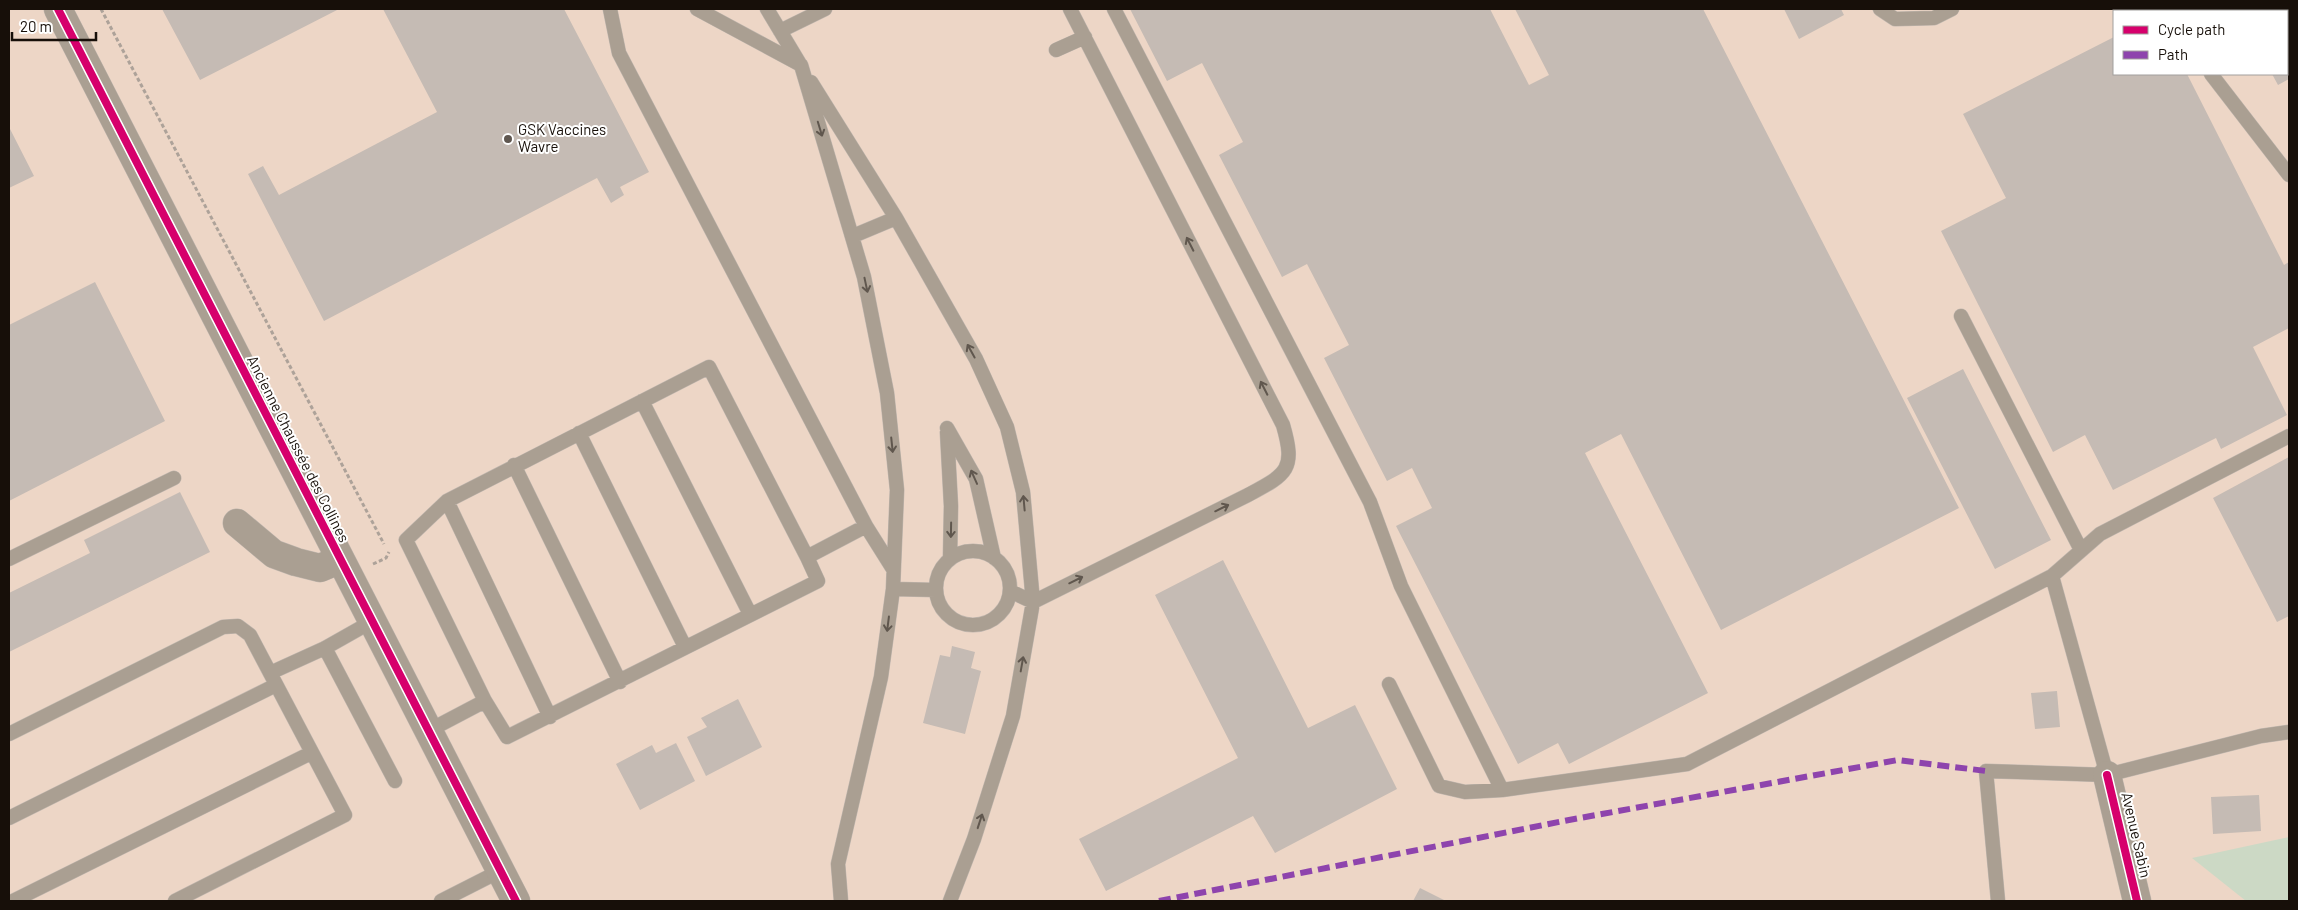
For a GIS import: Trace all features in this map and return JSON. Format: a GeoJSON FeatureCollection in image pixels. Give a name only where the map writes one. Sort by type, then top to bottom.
{"type":"FeatureCollection","features":[{"type":"Feature","properties":{"kind":"street","name":"Ancienne Chaussée des Collines"},"geometry":{"type":"LineString","coordinates":[[58,9],[343,568],[454,778],[516,901]]}},
{"type":"Feature","properties":{"kind":"street"},"geometry":{"type":"LineString","coordinates":[[237,523],[274,554],[320,568],[343,568]]}},
{"type":"Feature","properties":{"kind":"street","name":"Avenue Sabin"},"geometry":{"type":"LineString","coordinates":[[2107,774],[2140,898]]}},
{"type":"Feature","properties":{"kind":"lane"},"geometry":{"type":"LineString","coordinates":[[610,9],[619,53],[866,526],[893,570]]}},
{"type":"Feature","properties":{"kind":"lane"},"geometry":{"type":"LineString","coordinates":[[697,9],[801,65],[853,236],[864,278],[887,393],[897,490],[892,589],[881,677],[838,864],[842,901]]}},
{"type":"Feature","properties":{"kind":"lane"},"geometry":{"type":"LineString","coordinates":[[766,9],[896,218],[976,359],[1007,427],[1022,492],[1033,602],[1008,734],[974,839],[950,901]]}},
{"type":"Feature","properties":{"kind":"lane"},"geometry":{"type":"LineString","coordinates":[[780,31],[825,9]]}},
{"type":"Feature","properties":{"kind":"lane"},"geometry":{"type":"LineString","coordinates":[[1033,602],[1276,479],[1288,466],[1290,449],[1283,425],[1070,9]]}},
{"type":"Feature","properties":{"kind":"lane"},"geometry":{"type":"LineString","coordinates":[[1114,9],[1370,502],[1401,586],[1502,790]]}},
{"type":"Feature","properties":{"kind":"lane"},"geometry":{"type":"LineString","coordinates":[[1880,9],[1896,19],[1934,18],[1952,9]]}},
{"type":"Feature","properties":{"kind":"lane"},"geometry":{"type":"LineString","coordinates":[[1056,50],[1084,37]]}},
{"type":"Feature","properties":{"kind":"lane"},"geometry":{"type":"LineString","coordinates":[[2212,75],[2289,175]]}},
{"type":"Feature","properties":{"kind":"lane"},"geometry":{"type":"LineString","coordinates":[[853,236],[896,218]]}},
{"type":"Feature","properties":{"kind":"lane"},"geometry":{"type":"LineString","coordinates":[[1961,316],[2081,550]]}},
{"type":"Feature","properties":{"kind":"lane"},"geometry":{"type":"LineString","coordinates":[[709,367],[818,580],[550,718],[506,737],[486,701],[406,540],[447,501],[642,401],[709,367]]}},
{"type":"Feature","properties":{"kind":"lane"},"geometry":{"type":"LineString","coordinates":[[642,401],[750,614]]}},
{"type":"Feature","properties":{"kind":"lane"},"geometry":{"type":"LineString","coordinates":[[950,559],[951,506],[947,428],[976,479],[994,558]]}},
{"type":"Feature","properties":{"kind":"lane"},"geometry":{"type":"LineString","coordinates":[[579,433],[685,647]]}},
{"type":"Feature","properties":{"kind":"lane"},"geometry":{"type":"LineString","coordinates":[[1390,684],[1439,786],[1465,792],[1502,790],[1687,764],[2052,576],[2100,534],[2289,436]]}},
{"type":"Feature","properties":{"kind":"lane"},"geometry":{"type":"LineString","coordinates":[[514,465],[620,682]]}},
{"type":"Feature","properties":{"kind":"lane"},"geometry":{"type":"LineString","coordinates":[[9,560],[174,478]]}},
{"type":"Feature","properties":{"kind":"lane"},"geometry":{"type":"LineString","coordinates":[[447,501],[550,718]]}},
{"type":"Feature","properties":{"kind":"lane"},"geometry":{"type":"LineString","coordinates":[[807,556],[866,526]]}},
{"type":"Feature","properties":{"kind":"lane"},"geometry":{"type":"LineString","coordinates":[[983,553],[994,558],[1003,567],[1008,578],[1010,591],[1006,604],[999,614],[989,622],[977,625],[964,624],[952,619],[944,612],[936,590],[942,568],[950,559],[960,554],[983,553]]}},
{"type":"Feature","properties":{"kind":"lane"},"geometry":{"type":"LineString","coordinates":[[2052,576],[2107,774]]}},
{"type":"Feature","properties":{"kind":"lane"},"geometry":{"type":"LineString","coordinates":[[892,589],[936,590]]}},
{"type":"Feature","properties":{"kind":"lane"},"geometry":{"type":"LineString","coordinates":[[1010,591],[1033,602]]}},
{"type":"Feature","properties":{"kind":"lane"},"geometry":{"type":"LineString","coordinates":[[9,818],[273,679],[371,622]]}},
{"type":"Feature","properties":{"kind":"lane"},"geometry":{"type":"LineString","coordinates":[[9,734],[223,627],[238,626],[250,635],[345,815],[175,901]]}},
{"type":"Feature","properties":{"kind":"lane"},"geometry":{"type":"LineString","coordinates":[[326,648],[395,781]]}},
{"type":"Feature","properties":{"kind":"lane"},"geometry":{"type":"LineString","coordinates":[[428,732],[486,701]]}},
{"type":"Feature","properties":{"kind":"lane"},"geometry":{"type":"LineString","coordinates":[[1998,901],[1986,771],[2107,774],[2260,736],[2289,732]]}},
{"type":"Feature","properties":{"kind":"lane"},"geometry":{"type":"LineString","coordinates":[[13,901],[311,753]]}},
{"type":"Feature","properties":{"kind":"lane"},"geometry":{"type":"LineString","coordinates":[[441,901],[500,871]]}},
{"type":"Feature","properties":{"kind":"path"},"geometry":{"type":"LineString","coordinates":[[100,9],[389,553],[386,558],[343,568]]}},
{"type":"Feature","properties":{"kind":"shaded area"},"geometry":{"type":"Polygon","coordinates":[[[9,9],[2289,9],[2289,901],[9,901],[9,9]]]}},
{"type":"Feature","properties":{"kind":"green space"},"geometry":{"type":"Polygon","coordinates":[[[2289,837],[2289,901],[2246,901],[2192,858],[2289,837]]]}},
{"type":"Feature","properties":{"kind":"building"},"geometry":{"type":"Polygon","coordinates":[[[162,9],[339,9],[200,80],[162,9]]]}},
{"type":"Feature","properties":{"kind":"building","name":"GSK Vaccines Wavre"},"geometry":{"type":"Polygon","coordinates":[[[383,9],[564,9],[649,172],[620,187],[624,195],[611,203],[597,178],[324,321],[248,174],[263,166],[279,195],[437,112],[383,9]]]}},
{"type":"Feature","properties":{"kind":"building"},"geometry":{"type":"Polygon","coordinates":[[[1130,9],[1490,9],[1529,85],[1549,75],[1515,9],[1703,9],[1959,508],[1721,630],[1621,434],[1585,453],[1708,693],[1569,764],[1558,743],[1518,764],[1396,526],[1432,508],[1412,468],[1387,481],[1324,358],[1349,345],[1307,264],[1282,277],[1219,155],[1243,142],[1202,63],[1167,81],[1130,9]]]}},
{"type":"Feature","properties":{"kind":"building"},"geometry":{"type":"Polygon","coordinates":[[[1784,9],[1841,9],[1844,15],[1799,39],[1784,9]]]}},
{"type":"Feature","properties":{"kind":"building"},"geometry":{"type":"Polygon","coordinates":[[[2289,9],[2289,79],[2278,85],[2273,75],[2288,75],[2288,10],[2240,10],[2289,9]]]}},
{"type":"Feature","properties":{"kind":"building"},"geometry":{"type":"Polygon","coordinates":[[[2113,38],[2113,75],[2188,75],[2284,265],[2289,262],[2289,328],[2253,347],[2287,415],[2221,449],[2216,438],[2113,490],[2085,435],[2053,452],[1941,231],[2006,198],[1963,114],[2113,38]]]}},
{"type":"Feature","properties":{"kind":"building"},"geometry":{"type":"Polygon","coordinates":[[[9,127],[34,176],[9,188],[9,127]]]}},
{"type":"Feature","properties":{"kind":"building"},"geometry":{"type":"Polygon","coordinates":[[[95,282],[165,421],[9,501],[9,325],[95,282]]]}},
{"type":"Feature","properties":{"kind":"building"},"geometry":{"type":"Polygon","coordinates":[[[1963,369],[2051,540],[1995,569],[1907,398],[1963,369]]]}},
{"type":"Feature","properties":{"kind":"building"},"geometry":{"type":"Polygon","coordinates":[[[2289,457],[2289,616],[2277,622],[2213,498],[2289,457]]]}},
{"type":"Feature","properties":{"kind":"building"},"geometry":{"type":"Polygon","coordinates":[[[180,492],[210,552],[9,652],[9,593],[90,553],[84,540],[180,492]]]}},
{"type":"Feature","properties":{"kind":"building"},"geometry":{"type":"Polygon","coordinates":[[[1223,560],[1308,728],[1355,705],[1397,789],[1275,853],[1253,816],[1106,891],[1079,839],[1238,758],[1155,595],[1223,560]]]}},
{"type":"Feature","properties":{"kind":"building"},"geometry":{"type":"Polygon","coordinates":[[[952,646],[975,652],[971,668],[981,671],[965,734],[923,723],[940,655],[950,657],[952,646]]]}},
{"type":"Feature","properties":{"kind":"building"},"geometry":{"type":"Polygon","coordinates":[[[2057,691],[2060,727],[2035,729],[2031,693],[2057,691]]]}},
{"type":"Feature","properties":{"kind":"building"},"geometry":{"type":"Polygon","coordinates":[[[738,699],[762,747],[706,776],[687,737],[707,727],[701,718],[738,699]]]}},
{"type":"Feature","properties":{"kind":"building"},"geometry":{"type":"Polygon","coordinates":[[[676,743],[695,781],[640,810],[616,764],[652,745],[656,753],[676,743]]]}},
{"type":"Feature","properties":{"kind":"building"},"geometry":{"type":"Polygon","coordinates":[[[2259,795],[2261,831],[2213,834],[2211,797],[2259,795]]]}},
{"type":"Feature","properties":{"kind":"building"},"geometry":{"type":"Polygon","coordinates":[[[1420,888],[1446,901],[1413,901],[1420,888]]]}},
{"type":"Feature","properties":{"kind":"marked path"},"geometry":{"type":"LineString","coordinates":[[1159,901],[1569,820],[1898,760],[1986,771]]}},
{"type":"Feature","properties":{"kind":"cycle path"},"geometry":{"type":"LineString","coordinates":[[58,9],[516,901]]}},
{"type":"Feature","properties":{"kind":"cycle path"},"geometry":{"type":"LineString","coordinates":[[2107,775],[2137,901]]}},
{"type":"Feature","properties":{"kind":"place","name":"GSK Vaccines Wavre"},"geometry":{"type":"Point","coordinates":[508,139]}}]}
